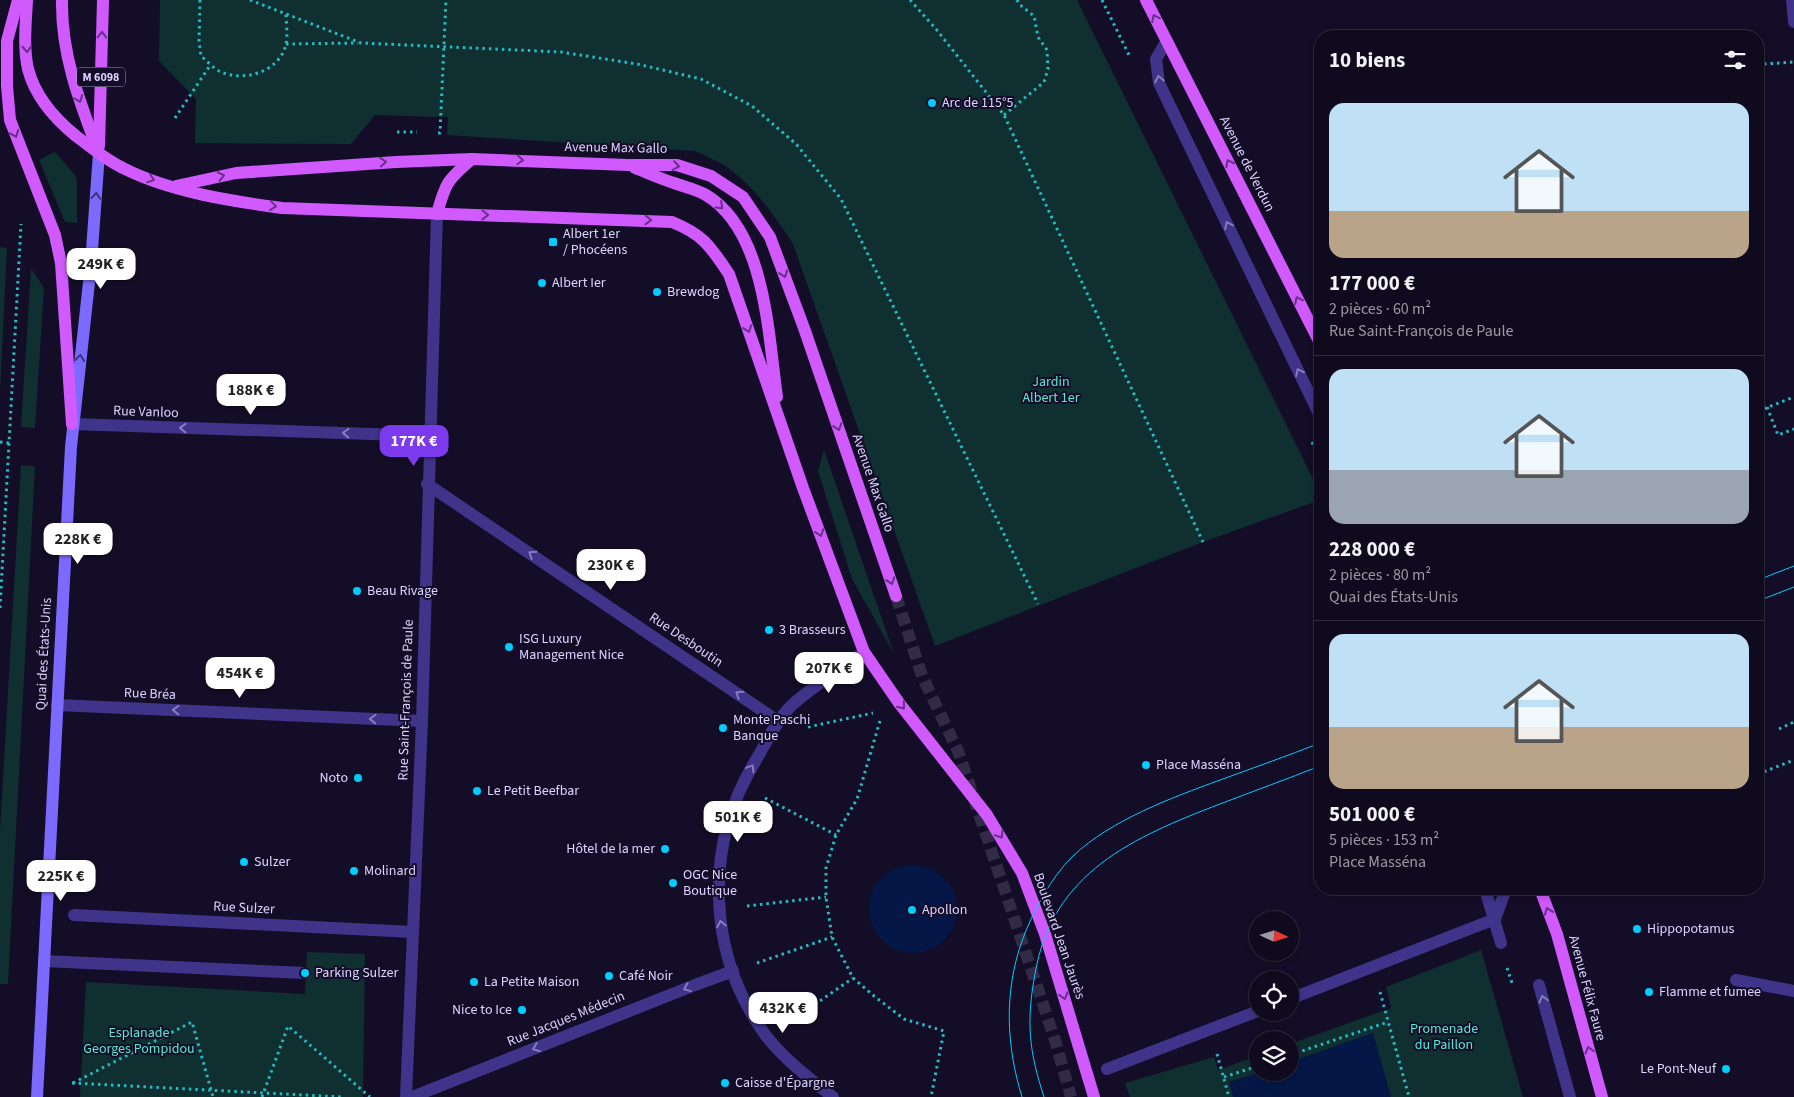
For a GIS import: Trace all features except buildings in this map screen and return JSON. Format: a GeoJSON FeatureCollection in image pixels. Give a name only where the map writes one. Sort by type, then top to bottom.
{"type":"FeatureCollection","features":[{"type":"Feature","properties":{"kind":"main road"},"geometry":{"type":"LineString","coordinates":[[18,0],[7,41],[7,86],[10,120],[55,235],[61,263],[72,424]]}},
{"type":"Feature","properties":{"kind":"main road"},"geometry":{"type":"LineString","coordinates":[[27,0],[28,68],[37,92],[48,108],[64,126],[99,153],[123,168],[174,186],[246,203],[282,208],[653,220],[672,222],[693,230],[710,244],[728,274],[864,652]]}},
{"type":"Feature","properties":{"kind":"main road"},"geometry":{"type":"LineString","coordinates":[[62,0],[65,49],[75,91],[99,153]]}},
{"type":"Feature","properties":{"kind":"main road","name":"M 6098"},"geometry":{"type":"LineString","coordinates":[[99,153],[103,0]]}},
{"type":"Feature","properties":{"kind":"main road","name":"Avenue de Verdun"},"geometry":{"type":"LineString","coordinates":[[1146,0],[1314,331]]}},
{"type":"Feature","properties":{"kind":"main road","name":"Quai des États-Unis"},"geometry":{"type":"LineString","coordinates":[[37,1097],[72,424],[91,264],[99,153]]}},
{"type":"Feature","properties":{"kind":"main road"},"geometry":{"type":"LineString","coordinates":[[437,214],[444,188],[455,173],[472,159]]}},
{"type":"Feature","properties":{"kind":"main road","name":"Avenue Max Gallo"},"geometry":{"type":"LineString","coordinates":[[174,186],[236,172],[472,159],[628,165],[677,164],[710,176],[744,197],[770,237],[804,328],[896,596]]}},
{"type":"Feature","properties":{"kind":"main road"},"geometry":{"type":"LineString","coordinates":[[628,165],[705,194],[731,217],[745,240],[753,257],[760,283],[782,427]]}},
{"type":"Feature","properties":{"kind":"main road","name":"Boulevard Jean Jaurès"},"geometry":{"type":"LineString","coordinates":[[864,652],[898,703],[987,815],[1022,873],[1045,934],[1094,1097]]}},
{"type":"Feature","properties":{"kind":"main road","name":"Avenue Félix Faure"},"geometry":{"type":"LineString","coordinates":[[1542,895],[1557,934],[1602,1097]]}},
{"type":"Feature","properties":{"kind":"street"},"geometry":{"type":"LineString","coordinates":[[1792,0],[1794,22]]}},
{"type":"Feature","properties":{"kind":"street"},"geometry":{"type":"LineString","coordinates":[[1166,42],[1156,60],[1159,83],[1314,404]]}},
{"type":"Feature","properties":{"kind":"street","name":"Rue Saint-François de Paule"},"geometry":{"type":"LineString","coordinates":[[406,1097],[422,722],[427,484],[437,214]]}},
{"type":"Feature","properties":{"kind":"street","name":"Rue Vanloo"},"geometry":{"type":"LineString","coordinates":[[72,424],[429,436]]}},
{"type":"Feature","properties":{"kind":"street","name":"Rue Desboutin"},"geometry":{"type":"LineString","coordinates":[[427,484],[779,722]]}},
{"type":"Feature","properties":{"kind":"street"},"geometry":{"type":"LineString","coordinates":[[833,1097],[801,1071],[767,1037],[749,1008],[733,972],[718,908],[719,864],[728,824],[741,785],[779,722],[791,707],[864,652]]}},
{"type":"Feature","properties":{"kind":"street","name":"Rue Bréa"},"geometry":{"type":"LineString","coordinates":[[56,705],[422,722]]}},
{"type":"Feature","properties":{"kind":"street"},"geometry":{"type":"LineString","coordinates":[[1488,895],[1501,943]]}},
{"type":"Feature","properties":{"kind":"street"},"geometry":{"type":"LineString","coordinates":[[1299,995],[1495,919],[1504,895]]}},
{"type":"Feature","properties":{"kind":"street","name":"Rue Sulzer"},"geometry":{"type":"LineString","coordinates":[[74,915],[412,932]]}},
{"type":"Feature","properties":{"kind":"street"},"geometry":{"type":"LineString","coordinates":[[44,961],[305,973]]}},
{"type":"Feature","properties":{"kind":"street","name":"Rue Jacques Médecin"},"geometry":{"type":"LineString","coordinates":[[412,1097],[695,984],[733,972]]}},
{"type":"Feature","properties":{"kind":"street"},"geometry":{"type":"LineString","coordinates":[[1736,980],[1794,991]]}},
{"type":"Feature","properties":{"kind":"street"},"geometry":{"type":"LineString","coordinates":[[1539,985],[1570,1097]]}},
{"type":"Feature","properties":{"kind":"street"},"geometry":{"type":"LineString","coordinates":[[1107,1069],[1249,1014]]}},
{"type":"Feature","properties":{"kind":"path"},"geometry":{"type":"LineString","coordinates":[[200,0],[199,41],[201,56],[219,71],[237,76],[259,73],[276,64],[286,44],[286,13]]}},
{"type":"Feature","properties":{"kind":"path"},"geometry":{"type":"LineString","coordinates":[[250,0],[361,43]]}},
{"type":"Feature","properties":{"kind":"path"},"geometry":{"type":"LineString","coordinates":[[431,133],[440,133],[446,0]]}},
{"type":"Feature","properties":{"kind":"path"},"geometry":{"type":"LineString","coordinates":[[910,0],[936,29],[1004,115],[1203,542]]}},
{"type":"Feature","properties":{"kind":"path"},"geometry":{"type":"LineString","coordinates":[[1004,115],[1044,82],[1048,69],[1047,50],[1038,37],[1034,16],[1019,4],[1017,0]]}},
{"type":"Feature","properties":{"kind":"path"},"geometry":{"type":"LineString","coordinates":[[286,44],[445,45],[561,52],[637,64],[701,79],[752,106],[796,144],[841,199],[1038,604]]}},
{"type":"Feature","properties":{"kind":"path"},"geometry":{"type":"LineString","coordinates":[[1764,64],[1794,62]]}},
{"type":"Feature","properties":{"kind":"path"},"geometry":{"type":"LineString","coordinates":[[175,118],[211,64]]}},
{"type":"Feature","properties":{"kind":"path"},"geometry":{"type":"LineString","coordinates":[[397,132],[423,132]]}},
{"type":"Feature","properties":{"kind":"path"},"geometry":{"type":"LineString","coordinates":[[0,608],[21,236],[20,218]]}},
{"type":"Feature","properties":{"kind":"path"},"geometry":{"type":"LineString","coordinates":[[1764,408],[1794,397]]}},
{"type":"Feature","properties":{"kind":"path"},"geometry":{"type":"LineString","coordinates":[[1767,407],[1778,435],[1794,429]]}},
{"type":"Feature","properties":{"kind":"path"},"geometry":{"type":"LineString","coordinates":[[0,442],[9,443]]}},
{"type":"Feature","properties":{"kind":"path"},"geometry":{"type":"LineString","coordinates":[[779,722],[793,730],[874,713]]}},
{"type":"Feature","properties":{"kind":"path"},"geometry":{"type":"LineString","coordinates":[[880,720],[857,799],[836,834],[826,868],[826,897],[832,937],[853,978],[904,1019],[944,1031],[931,1097]]}},
{"type":"Feature","properties":{"kind":"path"},"geometry":{"type":"LineString","coordinates":[[1779,729],[1794,722]]}},
{"type":"Feature","properties":{"kind":"path"},"geometry":{"type":"LineString","coordinates":[[1764,772],[1794,760]]}},
{"type":"Feature","properties":{"kind":"path"},"geometry":{"type":"LineString","coordinates":[[788,810],[836,834]]}},
{"type":"Feature","properties":{"kind":"path"},"geometry":{"type":"LineString","coordinates":[[774,903],[826,897]]}},
{"type":"Feature","properties":{"kind":"path"},"geometry":{"type":"LineString","coordinates":[[780,955],[832,937]]}},
{"type":"Feature","properties":{"kind":"path"},"geometry":{"type":"LineString","coordinates":[[1373,966],[1410,1097]]}},
{"type":"Feature","properties":{"kind":"path"},"geometry":{"type":"LineString","coordinates":[[806,1010],[853,978]]}},
{"type":"Feature","properties":{"kind":"path"},"geometry":{"type":"LineString","coordinates":[[214,1097],[212,1091],[192,1022],[72,1083],[202,1090],[212,1091],[263,1095],[342,1097]]}},
{"type":"Feature","properties":{"kind":"path"},"geometry":{"type":"LineString","coordinates":[[1299,1052],[1388,1022]]}},
{"type":"Feature","properties":{"kind":"path"},"geometry":{"type":"LineString","coordinates":[[263,1095],[288,1026],[370,1097]]}},
{"type":"Feature","properties":{"kind":"path"},"geometry":{"type":"LineString","coordinates":[[1208,1030],[1229,1097]]}},
{"type":"Feature","properties":{"kind":"path"},"geometry":{"type":"LineString","coordinates":[[1224,1077],[1249,1069]]}},
{"type":"Feature","properties":{"kind":"green space","name":"Jardin Albert 1er"},"geometry":{"type":"Polygon","coordinates":[[[160,0],[1077,0],[1314,481],[1314,502],[1203,542],[935,646],[793,244],[763,202],[727,167],[695,151],[447,135],[448,117],[375,115],[351,144],[195,143],[196,99],[159,61],[160,0]]]}},
{"type":"Feature","properties":{"kind":"green space"},"geometry":{"type":"Polygon","coordinates":[[[55,152],[75,175],[77,180],[77,223],[65,222],[39,160],[55,152]]]}},
{"type":"Feature","properties":{"kind":"green space"},"geometry":{"type":"Polygon","coordinates":[[[0,247],[7,248],[0,392],[0,247]]]}},
{"type":"Feature","properties":{"kind":"green space"},"geometry":{"type":"Polygon","coordinates":[[[31,268],[44,288],[35,428],[21,427],[31,268]]]}},
{"type":"Feature","properties":{"kind":"green space"},"geometry":{"type":"Polygon","coordinates":[[[824,450],[894,654],[852,579],[818,471],[824,450]]]}},
{"type":"Feature","properties":{"kind":"green space"},"geometry":{"type":"Polygon","coordinates":[[[21,465],[35,466],[8,984],[0,984],[0,831],[21,465]]]}},
{"type":"Feature","properties":{"kind":"green space","name":"Promenade du Paillon"},"geometry":{"type":"Polygon","coordinates":[[[1481,950],[1523,1097],[1130,1097],[1125,1083],[1214,1057],[1218,1070],[1249,1059],[1249,1081],[1299,1081],[1299,1041],[1391,1008],[1386,987],[1481,950]]]}},
{"type":"Feature","properties":{"kind":"green space","name":"Esplanade Georges Pompidou"},"geometry":{"type":"Polygon","coordinates":[[[307,952],[365,954],[363,1097],[80,1097],[86,982],[305,994],[307,952]]]}},
{"type":"Feature","properties":{"kind":"water"},"geometry":{"type":"Polygon","coordinates":[[[913,865],[930,868],[938,872],[950,884],[954,892],[957,909],[954,926],[950,934],[938,946],[930,950],[913,953],[896,950],[888,946],[876,934],[872,926],[869,909],[872,892],[876,884],[888,872],[896,868],[913,865]]]}},
{"type":"Feature","properties":{"kind":"water"},"geometry":{"type":"Polygon","coordinates":[[[1373,1033],[1391,1097],[1233,1097],[1229,1082],[1249,1076],[1249,1081],[1299,1081],[1299,1059],[1373,1033]]]}},
{"type":"Feature","properties":{"kind":"tunnel"},"geometry":{"type":"LineString","coordinates":[[896,596],[922,676],[958,751],[1055,1040],[1071,1097]]}},
{"type":"Feature","properties":{"kind":"tram line"},"geometry":{"type":"LineString","coordinates":[[1764,578],[1794,566]]}},
{"type":"Feature","properties":{"kind":"tram line"},"geometry":{"type":"LineString","coordinates":[[1764,599],[1794,587]]}},
{"type":"Feature","properties":{"kind":"tram line"},"geometry":{"type":"LineString","coordinates":[[1022,1097],[1010,1038],[1009,1019],[1012,980],[1016,960],[1031,919],[1057,874],[1088,843],[1105,831],[1142,811],[1182,794],[1314,745]]}},
{"type":"Feature","properties":{"kind":"tram line"},"geometry":{"type":"LineString","coordinates":[[1044,1097],[1035,1065],[1030,1036],[1032,991],[1044,939],[1059,909],[1078,884],[1102,863],[1128,845],[1157,830],[1314,768]]}},
{"type":"Feature","properties":{"kind":"place","name":"Arc de 115°5"},"geometry":{"type":"Point","coordinates":[932,103]}},
{"type":"Feature","properties":{"kind":"place","name":"Albert 1er / Phocéens"},"geometry":{"type":"Point","coordinates":[553,242]}},
{"type":"Feature","properties":{"kind":"place","name":"Albert Ier"},"geometry":{"type":"Point","coordinates":[542,283]}},
{"type":"Feature","properties":{"kind":"place","name":"Brewdog"},"geometry":{"type":"Point","coordinates":[657,292]}},
{"type":"Feature","properties":{"kind":"place","name":"Beau Rivage"},"geometry":{"type":"Point","coordinates":[357,591]}},
{"type":"Feature","properties":{"kind":"place","name":"3 Brasseurs"},"geometry":{"type":"Point","coordinates":[769,630]}},
{"type":"Feature","properties":{"kind":"place","name":"ISG Luxury Management Nice"},"geometry":{"type":"Point","coordinates":[509,647]}},
{"type":"Feature","properties":{"kind":"place","name":"Monte Paschi Banque"},"geometry":{"type":"Point","coordinates":[723,728]}},
{"type":"Feature","properties":{"kind":"place","name":"Place Masséna"},"geometry":{"type":"Point","coordinates":[1146,765]}},
{"type":"Feature","properties":{"kind":"place","name":"Noto"},"geometry":{"type":"Point","coordinates":[358,778]}},
{"type":"Feature","properties":{"kind":"place","name":"Le Petit Beefbar"},"geometry":{"type":"Point","coordinates":[477,791]}},
{"type":"Feature","properties":{"kind":"place","name":"Hôtel de la mer"},"geometry":{"type":"Point","coordinates":[665,849]}},
{"type":"Feature","properties":{"kind":"place","name":"Sulzer"},"geometry":{"type":"Point","coordinates":[244,862]}},
{"type":"Feature","properties":{"kind":"place","name":"Molinard"},"geometry":{"type":"Point","coordinates":[354,871]}},
{"type":"Feature","properties":{"kind":"place","name":"OGC Nice Boutique"},"geometry":{"type":"Point","coordinates":[673,883]}},
{"type":"Feature","properties":{"kind":"place","name":"Apollon"},"geometry":{"type":"Point","coordinates":[912,910]}},
{"type":"Feature","properties":{"kind":"place","name":"Hippopotamus"},"geometry":{"type":"Point","coordinates":[1637,929]}},
{"type":"Feature","properties":{"kind":"place","name":"Parking Sulzer"},"geometry":{"type":"Point","coordinates":[305,973]}},
{"type":"Feature","properties":{"kind":"place","name":"Café Noir"},"geometry":{"type":"Point","coordinates":[609,976]}},
{"type":"Feature","properties":{"kind":"place","name":"La Petite Maison"},"geometry":{"type":"Point","coordinates":[474,982]}},
{"type":"Feature","properties":{"kind":"place","name":"Flamme et fumee"},"geometry":{"type":"Point","coordinates":[1649,992]}},
{"type":"Feature","properties":{"kind":"place","name":"Nice to Ice"},"geometry":{"type":"Point","coordinates":[522,1010]}},
{"type":"Feature","properties":{"kind":"place","name":"Le Pont-Neuf"},"geometry":{"type":"Point","coordinates":[1726,1069]}},
{"type":"Feature","properties":{"kind":"place","name":"Caisse d'Épargne"},"geometry":{"type":"Point","coordinates":[725,1083]}}]}
